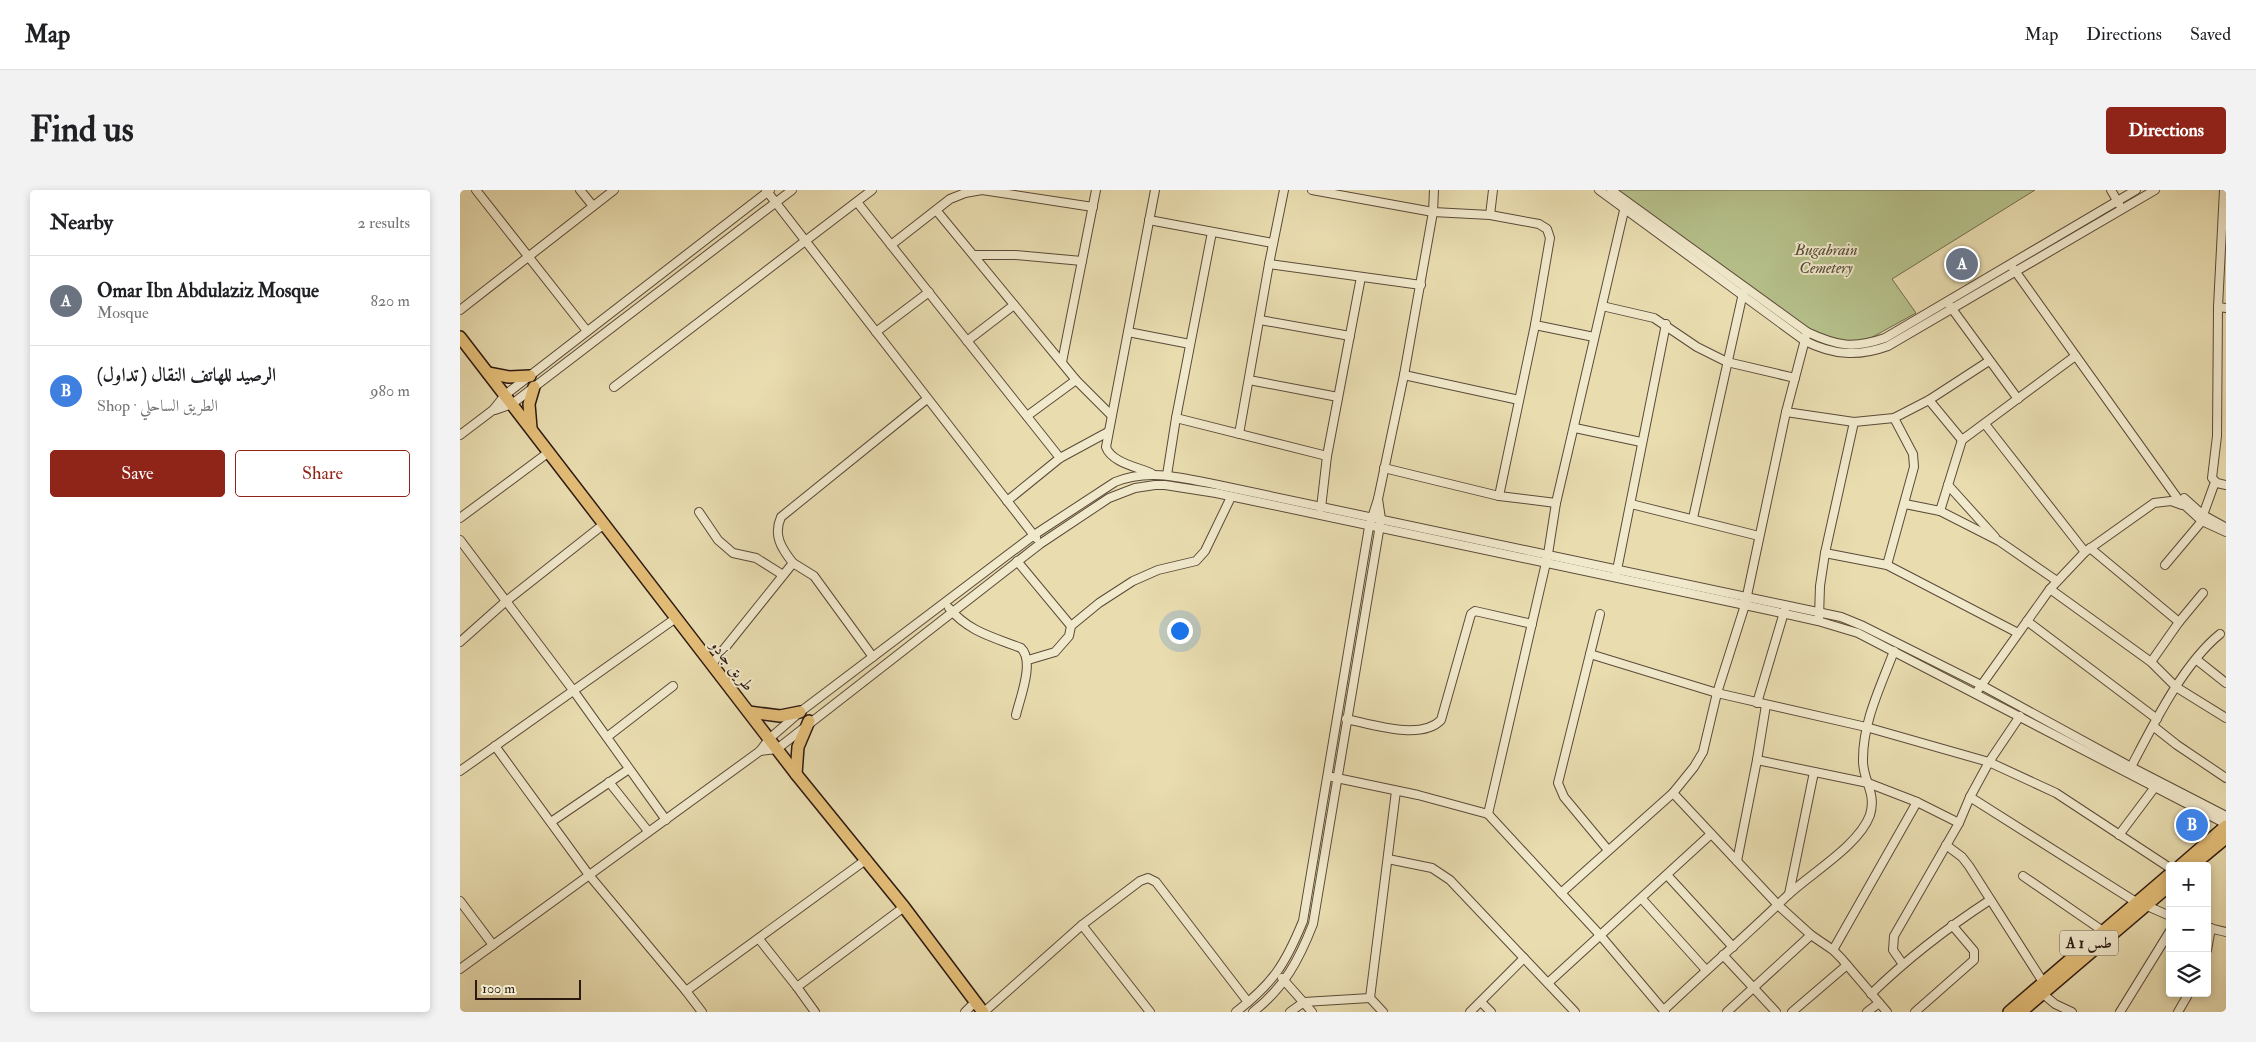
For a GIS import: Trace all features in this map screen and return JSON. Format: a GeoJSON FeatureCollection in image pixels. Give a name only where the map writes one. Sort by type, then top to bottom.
{"type":"FeatureCollection","features":[{"type":"Feature","properties":{"kind":"highway","name":"طريق جادو"},"geometry":{"type":"LineString","coordinates":[[460,337],[796,774],[867,859],[983,1012]]}},
{"type":"Feature","properties":{"kind":"highway"},"geometry":{"type":"LineString","coordinates":[[488,373],[509,377],[530,376]]}},
{"type":"Feature","properties":{"kind":"highway"},"geometry":{"type":"LineString","coordinates":[[532,430],[529,413],[534,387]]}},
{"type":"Feature","properties":{"kind":"highway"},"geometry":{"type":"LineString","coordinates":[[749,712],[780,716],[800,712]]}},
{"type":"Feature","properties":{"kind":"highway"},"geometry":{"type":"LineString","coordinates":[[796,774],[798,747],[809,722]]}},
{"type":"Feature","properties":{"kind":"highway"},"geometry":{"type":"LineString","coordinates":[[2184,862],[2226,825]]}},
{"type":"Feature","properties":{"kind":"highway"},"geometry":{"type":"LineString","coordinates":[[2197,862],[2226,838]]}},
{"type":"Feature","properties":{"kind":"highway","name":"A 1 طس"},"geometry":{"type":"LineString","coordinates":[[2021,1012],[2043,994],[2166,878]]}},
{"type":"Feature","properties":{"kind":"highway","name":"A 1 طس"},"geometry":{"type":"LineString","coordinates":[[2008,1012],[2103,931],[2140,903],[2166,887]]}},
{"type":"Feature","properties":{"kind":"street"},"geometry":{"type":"LineString","coordinates":[[476,190],[587,331]]}},
{"type":"Feature","properties":{"kind":"street"},"geometry":{"type":"LineString","coordinates":[[580,190],[593,206]]}},
{"type":"Feature","properties":{"kind":"street"},"geometry":{"type":"LineString","coordinates":[[460,310],[614,190]]}},
{"type":"Feature","properties":{"kind":"street"},"geometry":{"type":"LineString","coordinates":[[508,399],[534,387],[792,190]]}},
{"type":"Feature","properties":{"kind":"street"},"geometry":{"type":"LineString","coordinates":[[614,386],[872,190]]}},
{"type":"Feature","properties":{"kind":"street"},"geometry":{"type":"LineString","coordinates":[[891,245],[950,199],[965,193],[982,190],[1093,207]]}},
{"type":"Feature","properties":{"kind":"street"},"geometry":{"type":"LineString","coordinates":[[1062,362],[1096,190]]}},
{"type":"Feature","properties":{"kind":"street"},"geometry":{"type":"LineString","coordinates":[[1154,474],[1126,463],[1108,452],[1106,447],[1156,190]]}},
{"type":"Feature","properties":{"kind":"street"},"geometry":{"type":"LineString","coordinates":[[1239,434],[1284,190]]}},
{"type":"Feature","properties":{"kind":"street"},"geometry":{"type":"LineString","coordinates":[[1312,190],[1433,212],[1490,215],[1540,224],[1547,229],[1550,238],[1499,496]]}},
{"type":"Feature","properties":{"kind":"street"},"geometry":{"type":"LineString","coordinates":[[1363,199],[1365,190]]}},
{"type":"Feature","properties":{"kind":"street"},"geometry":{"type":"LineString","coordinates":[[1236,1012],[1277,972],[1290,954],[1303,921],[1369,527],[1378,499],[1404,375],[1433,212],[1434,190]]}},
{"type":"Feature","properties":{"kind":"street"},"geometry":{"type":"LineString","coordinates":[[1490,215],[1493,190]]}},
{"type":"Feature","properties":{"kind":"street"},"geometry":{"type":"LineString","coordinates":[[1599,190],[1626,206],[1745,287],[1807,332],[1836,344],[1852,346],[1868,344],[1885,338],[1949,305],[2155,190]]}},
{"type":"Feature","properties":{"kind":"street"},"geometry":{"type":"LineString","coordinates":[[1611,190],[1626,206],[1742,296],[1805,342],[1820,349],[1836,353],[1871,352],[1888,346],[1949,305]]}},
{"type":"Feature","properties":{"kind":"street"},"geometry":{"type":"LineString","coordinates":[[2112,190],[2122,209]]}},
{"type":"Feature","properties":{"kind":"street"},"geometry":{"type":"LineString","coordinates":[[2013,268],[2136,190]]}},
{"type":"Feature","properties":{"kind":"street"},"geometry":{"type":"LineString","coordinates":[[2166,566],[2203,518],[2215,482],[2212,478],[2216,436],[2217,350],[2222,308],[2224,190]]}},
{"type":"Feature","properties":{"kind":"street"},"geometry":{"type":"LineString","coordinates":[[460,435],[508,399],[530,376],[768,191],[775,203],[1040,544]]}},
{"type":"Feature","properties":{"kind":"street"},"geometry":{"type":"LineString","coordinates":[[856,202],[1060,458]]}},
{"type":"Feature","properties":{"kind":"street"},"geometry":{"type":"LineString","coordinates":[[1488,814],[1548,554],[1556,503],[1626,206]]}},
{"type":"Feature","properties":{"kind":"street"},"geometry":{"type":"LineString","coordinates":[[936,210],[1076,380],[1111,415]]}},
{"type":"Feature","properties":{"kind":"street"},"geometry":{"type":"LineString","coordinates":[[1149,220],[1273,243]]}},
{"type":"Feature","properties":{"kind":"street"},"geometry":{"type":"LineString","coordinates":[[1167,475],[1176,418],[1212,232]]}},
{"type":"Feature","properties":{"kind":"street"},"geometry":{"type":"LineString","coordinates":[[974,255],[1015,255],[1082,261]]}},
{"type":"Feature","properties":{"kind":"street"},"geometry":{"type":"LineString","coordinates":[[1269,264],[1421,285]]}},
{"type":"Feature","properties":{"kind":"street"},"geometry":{"type":"LineString","coordinates":[[2013,268],[2074,356],[2187,509]]}},
{"type":"Feature","properties":{"kind":"street"},"geometry":{"type":"LineString","coordinates":[[1321,508],[1327,456],[1361,277]]}},
{"type":"Feature","properties":{"kind":"street"},"geometry":{"type":"LineString","coordinates":[[1693,518],[1745,287]]}},
{"type":"Feature","properties":{"kind":"street"},"geometry":{"type":"LineString","coordinates":[[876,332],[929,292]]}},
{"type":"Feature","properties":{"kind":"street"},"geometry":{"type":"LineString","coordinates":[[967,341],[1014,305]]}},
{"type":"Feature","properties":{"kind":"street"},"geometry":{"type":"LineString","coordinates":[[1949,305],[2018,399]]}},
{"type":"Feature","properties":{"kind":"street"},"geometry":{"type":"LineString","coordinates":[[1602,306],[1654,318],[1666,324],[1697,347],[1727,362],[1795,378]]}},
{"type":"Feature","properties":{"kind":"street"},"geometry":{"type":"LineString","coordinates":[[1260,320],[1350,336]]}},
{"type":"Feature","properties":{"kind":"street"},"geometry":{"type":"LineString","coordinates":[[1616,574],[1666,324]]}},
{"type":"Feature","properties":{"kind":"street"},"geometry":{"type":"LineString","coordinates":[[1534,325],[1594,337]]}},
{"type":"Feature","properties":{"kind":"street"},"geometry":{"type":"LineString","coordinates":[[1128,332],[1190,344]]}},
{"type":"Feature","properties":{"kind":"street"},"geometry":{"type":"LineString","coordinates":[[1561,893],[1673,793],[1694,767],[1703,752],[1717,693],[1745,602],[1786,412],[1807,332]]}},
{"type":"Feature","properties":{"kind":"street"},"geometry":{"type":"LineString","coordinates":[[2217,350],[2226,350]]}},
{"type":"Feature","properties":{"kind":"street"},"geometry":{"type":"LineString","coordinates":[[1940,511],[1962,440],[2074,356]]}},
{"type":"Feature","properties":{"kind":"street"},"geometry":{"type":"LineString","coordinates":[[1786,412],[1854,422],[1894,418],[1929,400],[1990,361]]}},
{"type":"Feature","properties":{"kind":"street"},"geometry":{"type":"LineString","coordinates":[[1404,375],[1519,400]]}},
{"type":"Feature","properties":{"kind":"street"},"geometry":{"type":"LineString","coordinates":[[1027,416],[1076,380]]}},
{"type":"Feature","properties":{"kind":"street"},"geometry":{"type":"LineString","coordinates":[[1249,380],[1338,397]]}},
{"type":"Feature","properties":{"kind":"street"},"geometry":{"type":"LineString","coordinates":[[2217,395],[2226,396]]}},
{"type":"Feature","properties":{"kind":"street"},"geometry":{"type":"LineString","coordinates":[[873,657],[814,576],[793,563],[780,546],[777,534],[778,525],[782,517],[927,398]]}},
{"type":"Feature","properties":{"kind":"street"},"geometry":{"type":"LineString","coordinates":[[1929,400],[1962,440]]}},
{"type":"Feature","properties":{"kind":"street"},"geometry":{"type":"LineString","coordinates":[[1176,418],[1327,456]]}},
{"type":"Feature","properties":{"kind":"street"},"geometry":{"type":"LineString","coordinates":[[1887,565],[1914,467],[1912,454],[1894,418]]}},
{"type":"Feature","properties":{"kind":"street"},"geometry":{"type":"LineString","coordinates":[[1819,617],[1820,586],[1854,422]]}},
{"type":"Feature","properties":{"kind":"street"},"geometry":{"type":"LineString","coordinates":[[1985,424],[2087,550],[2179,622]]}},
{"type":"Feature","properties":{"kind":"street"},"geometry":{"type":"LineString","coordinates":[[1575,428],[1641,442]]}},
{"type":"Feature","properties":{"kind":"street"},"geometry":{"type":"LineString","coordinates":[[1007,501],[1060,458],[1108,432]]}},
{"type":"Feature","properties":{"kind":"street"},"geometry":{"type":"LineString","coordinates":[[2216,436],[2226,437]]}},
{"type":"Feature","properties":{"kind":"street"},"geometry":{"type":"LineString","coordinates":[[460,518],[549,452]]}},
{"type":"Feature","properties":{"kind":"street"},"geometry":{"type":"LineString","coordinates":[[1384,468],[1499,496],[1556,503]]}},
{"type":"Feature","properties":{"kind":"street"},"geometry":{"type":"LineString","coordinates":[[461,967],[760,751],[769,739],[800,712],[1034,535],[1115,482],[1129,476],[1167,475],[1548,554],[1616,574]]}},
{"type":"Feature","properties":{"kind":"street"},"geometry":{"type":"LineString","coordinates":[[2215,482],[2226,484]]}},
{"type":"Feature","properties":{"kind":"street"},"geometry":{"type":"LineString","coordinates":[[760,751],[777,749],[809,722],[1040,544],[1109,498],[1135,488],[1165,485],[1546,563],[1616,574],[1819,617],[1858,633],[1894,651],[2226,825]]}},
{"type":"Feature","properties":{"kind":"street"},"geometry":{"type":"LineString","coordinates":[[1948,485],[1999,541]]}},
{"type":"Feature","properties":{"kind":"street"},"geometry":{"type":"LineString","coordinates":[[2170,488],[2203,518],[2226,528]]}},
{"type":"Feature","properties":{"kind":"street"},"geometry":{"type":"LineString","coordinates":[[1028,660],[1055,652],[1069,636],[1071,626],[1099,603],[1133,581],[1158,570],[1196,561],[1205,552],[1231,497]]}},
{"type":"Feature","properties":{"kind":"street"},"geometry":{"type":"LineString","coordinates":[[1253,1012],[1284,980],[1299,959],[1313,924],[1381,519],[1378,499]]}},
{"type":"Feature","properties":{"kind":"street"},"geometry":{"type":"LineString","coordinates":[[1976,694],[2018,632],[2057,581],[2087,550],[2154,503],[2171,501],[2226,532]]}},
{"type":"Feature","properties":{"kind":"street"},"geometry":{"type":"LineString","coordinates":[[1631,504],[1759,536]]}},
{"type":"Feature","properties":{"kind":"street"},"geometry":{"type":"LineString","coordinates":[[1905,504],[1940,511],[1999,541],[2057,581]]}},
{"type":"Feature","properties":{"kind":"street"},"geometry":{"type":"LineString","coordinates":[[699,512],[718,540],[732,553],[756,558],[783,575]]}},
{"type":"Feature","properties":{"kind":"street"},"geometry":{"type":"LineString","coordinates":[[460,642],[505,602],[604,524]]}},
{"type":"Feature","properties":{"kind":"street"},"geometry":{"type":"LineString","coordinates":[[460,540],[573,690],[666,820]]}},
{"type":"Feature","properties":{"kind":"street"},"geometry":{"type":"LineString","coordinates":[[1826,553],[1887,565],[2018,632]]}},
{"type":"Feature","properties":{"kind":"street"},"geometry":{"type":"LineString","coordinates":[[1018,561],[1071,626]]}},
{"type":"Feature","properties":{"kind":"street"},"geometry":{"type":"LineString","coordinates":[[712,664],[793,563]]}},
{"type":"Feature","properties":{"kind":"street"},"geometry":{"type":"LineString","coordinates":[[2050,589],[2151,662],[2176,687],[2226,718]]}},
{"type":"Feature","properties":{"kind":"street"},"geometry":{"type":"LineString","coordinates":[[2151,662],[2179,622],[2203,593]]}},
{"type":"Feature","properties":{"kind":"street"},"geometry":{"type":"LineString","coordinates":[[945,603],[962,623],[975,631],[1021,648],[1026,653],[1028,660],[1016,715]]}},
{"type":"Feature","properties":{"kind":"street"},"geometry":{"type":"LineString","coordinates":[[1737,862],[1757,760],[1762,704],[1785,610]]}},
{"type":"Feature","properties":{"kind":"street"},"geometry":{"type":"LineString","coordinates":[[1346,719],[1403,730],[1428,729],[1436,725],[1441,720],[1471,614],[1475,611],[1532,624]]}},
{"type":"Feature","properties":{"kind":"street"},"geometry":{"type":"LineString","coordinates":[[1600,614],[1558,783],[1564,797],[1608,850]]}},
{"type":"Feature","properties":{"kind":"street"},"geometry":{"type":"LineString","coordinates":[[1819,617],[1841,617],[1863,626],[1981,685],[2131,767],[2226,816]]}},
{"type":"Feature","properties":{"kind":"street"},"geometry":{"type":"LineString","coordinates":[[460,771],[676,618]]}},
{"type":"Feature","properties":{"kind":"street"},"geometry":{"type":"LineString","coordinates":[[2027,621],[2155,722],[2177,745],[2226,778]]}},
{"type":"Feature","properties":{"kind":"street"},"geometry":{"type":"LineString","coordinates":[[2131,767],[2176,687],[2212,641],[2220,634]]}},
{"type":"Feature","properties":{"kind":"street"},"geometry":{"type":"LineString","coordinates":[[1326,776],[1488,814],[1600,935],[1664,1011],[1706,970],[1779,906],[1789,894],[1851,842],[1862,829],[1872,805],[1872,792],[1863,760],[1866,727],[1894,651]]}},
{"type":"Feature","properties":{"kind":"street"},"geometry":{"type":"LineString","coordinates":[[1590,654],[1717,693],[1866,727],[1989,762],[2056,793],[2166,865]]}},
{"type":"Feature","properties":{"kind":"street"},"geometry":{"type":"LineString","coordinates":[[2197,660],[2226,683]]}},
{"type":"Feature","properties":{"kind":"street"},"geometry":{"type":"LineString","coordinates":[[607,737],[673,686]]}},
{"type":"Feature","properties":{"kind":"street"},"geometry":{"type":"LineString","coordinates":[[1902,963],[1893,950],[1894,936],[1959,823],[1970,797],[1989,762],[2020,716]]}},
{"type":"Feature","properties":{"kind":"street"},"geometry":{"type":"LineString","coordinates":[[495,746],[590,875],[702,1012]]}},
{"type":"Feature","properties":{"kind":"street"},"geometry":{"type":"LineString","coordinates":[[1757,760],[1868,783],[1917,802],[1959,823]]}},
{"type":"Feature","properties":{"kind":"street"},"geometry":{"type":"LineString","coordinates":[[550,822],[629,769]]}},
{"type":"Feature","properties":{"kind":"street"},"geometry":{"type":"LineString","coordinates":[[1789,894],[1814,772]]}},
{"type":"Feature","properties":{"kind":"street"},"geometry":{"type":"LineString","coordinates":[[609,782],[648,831]]}},
{"type":"Feature","properties":{"kind":"street"},"geometry":{"type":"LineString","coordinates":[[2119,835],[2155,787]]}},
{"type":"Feature","properties":{"kind":"street"},"geometry":{"type":"LineString","coordinates":[[1370,998],[1396,791]]}},
{"type":"Feature","properties":{"kind":"street"},"geometry":{"type":"LineString","coordinates":[[1673,793],[1779,906],[1811,935],[1833,950],[1887,1012]]}},
{"type":"Feature","properties":{"kind":"street"},"geometry":{"type":"LineString","coordinates":[[1970,797],[2140,903],[2166,914]]}},
{"type":"Feature","properties":{"kind":"street"},"geometry":{"type":"LineString","coordinates":[[1833,950],[1917,802]]}},
{"type":"Feature","properties":{"kind":"street"},"geometry":{"type":"LineString","coordinates":[[1548,983],[1711,834]]}},
{"type":"Feature","properties":{"kind":"street"},"geometry":{"type":"LineString","coordinates":[[1946,845],[1969,866],[2043,982]]}},
{"type":"Feature","properties":{"kind":"street"},"geometry":{"type":"LineString","coordinates":[[686,992],[867,859]]}},
{"type":"Feature","properties":{"kind":"street"},"geometry":{"type":"LineString","coordinates":[[1388,859],[1432,868],[1441,873],[1575,1012]]}},
{"type":"Feature","properties":{"kind":"street"},"geometry":{"type":"LineString","coordinates":[[1667,875],[1733,947]]}},
{"type":"Feature","properties":{"kind":"street"},"geometry":{"type":"LineString","coordinates":[[2023,876],[2103,931]]}},
{"type":"Feature","properties":{"kind":"street"},"geometry":{"type":"LineString","coordinates":[[983,1012],[1082,926],[1140,881],[1148,878],[1156,882],[1248,1002]]}},
{"type":"Feature","properties":{"kind":"street"},"geometry":{"type":"LineString","coordinates":[[1642,899],[1706,970]]}},
{"type":"Feature","properties":{"kind":"street"},"geometry":{"type":"LineString","coordinates":[[1871,994],[1902,963],[1990,900]]}},
{"type":"Feature","properties":{"kind":"street"},"geometry":{"type":"LineString","coordinates":[[460,901],[493,945]]}},
{"type":"Feature","properties":{"kind":"street"},"geometry":{"type":"LineString","coordinates":[[798,987],[904,907]]}},
{"type":"Feature","properties":{"kind":"street"},"geometry":{"type":"LineString","coordinates":[[1082,926],[1150,1012]]}},
{"type":"Feature","properties":{"kind":"street"},"geometry":{"type":"LineString","coordinates":[[1915,1012],[1974,960],[1974,951],[1952,926]]}},
{"type":"Feature","properties":{"kind":"street"},"geometry":{"type":"LineString","coordinates":[[2211,928],[2226,932]]}},
{"type":"Feature","properties":{"kind":"street"},"geometry":{"type":"LineString","coordinates":[[1727,1012],[1811,935]]}},
{"type":"Feature","properties":{"kind":"street"},"geometry":{"type":"LineString","coordinates":[[2120,1012],[2166,937]]}},
{"type":"Feature","properties":{"kind":"street"},"geometry":{"type":"LineString","coordinates":[[759,939],[798,987],[815,1012]]}},
{"type":"Feature","properties":{"kind":"street"},"geometry":{"type":"LineString","coordinates":[[1723,955],[1776,1012]]}},
{"type":"Feature","properties":{"kind":"street"},"geometry":{"type":"LineString","coordinates":[[1470,1012],[1524,958]]}},
{"type":"Feature","properties":{"kind":"street"},"geometry":{"type":"LineString","coordinates":[[1792,1012],[1847,965]]}},
{"type":"Feature","properties":{"kind":"street"},"geometry":{"type":"LineString","coordinates":[[1277,972],[1312,1012]]}},
{"type":"Feature","properties":{"kind":"street"},"geometry":{"type":"LineString","coordinates":[[2043,994],[2055,1004],[2072,1012]]}},
{"type":"Feature","properties":{"kind":"street"},"geometry":{"type":"LineString","coordinates":[[2178,1012],[2187,997]]}},
{"type":"Feature","properties":{"kind":"street"},"geometry":{"type":"LineString","coordinates":[[1290,1012],[1304,1002],[1370,998]]}},
{"type":"Feature","properties":{"kind":"street"},"geometry":{"type":"LineString","coordinates":[[1370,998],[1383,1012]]}},
{"type":"Feature","properties":{"kind":"street"},"geometry":{"type":"LineString","coordinates":[[965,1012],[975,1002]]}},
{"type":"Feature","properties":{"kind":"street"},"geometry":{"type":"LineString","coordinates":[[1481,1002],[1491,1012]]}},
{"type":"Feature","properties":{"kind":"street"},"geometry":{"type":"LineString","coordinates":[[1867,1012],[1879,1003]]}},
{"type":"Feature","properties":{"kind":"green space","name":"Bugabrain Cemetery"},"geometry":{"type":"Polygon","coordinates":[[[1615,190],[2035,190],[1892,279],[1916,313],[1867,340],[1849,342],[1813,334],[1615,190]]]}},
{"type":"Feature","properties":{"kind":"place","name":"Omar Ibn Abdulaziz Mosque"},"geometry":{"type":"Point","coordinates":[1962,264]}},
{"type":"Feature","properties":{"kind":"place","name":"الرصيد للهاتف النقال ( تداول)"},"geometry":{"type":"Point","coordinates":[2192,825]}}]}
